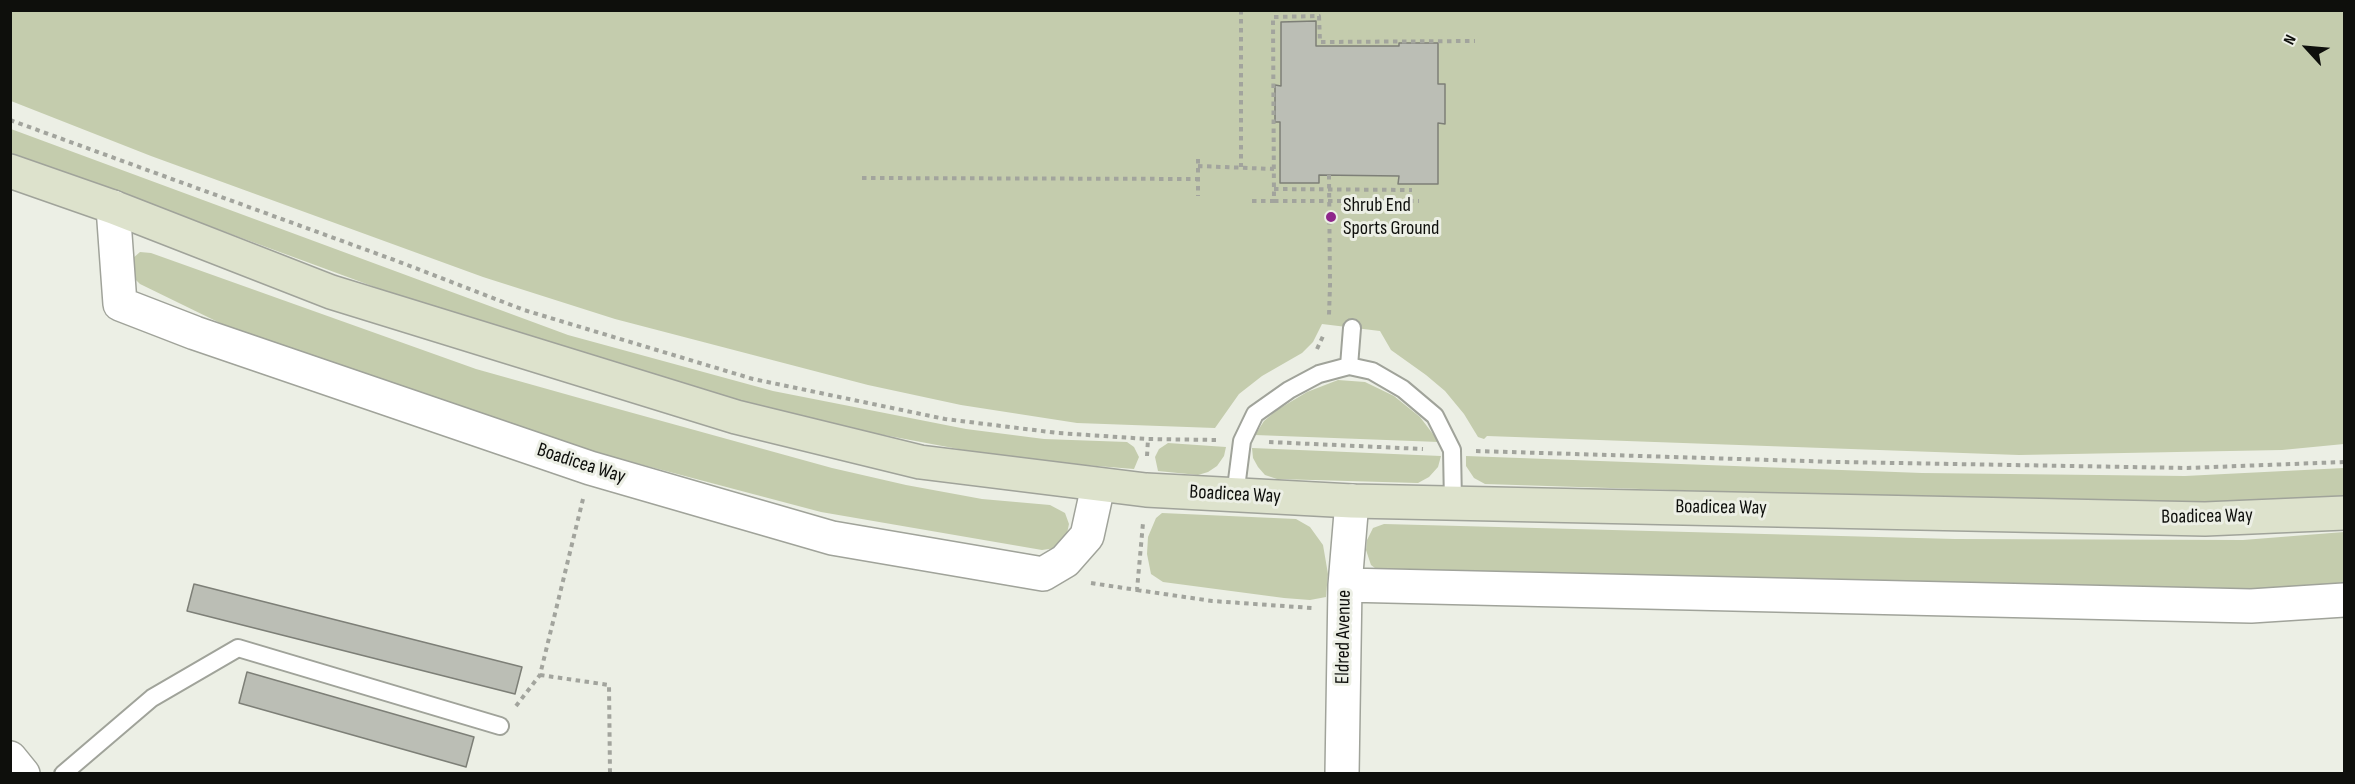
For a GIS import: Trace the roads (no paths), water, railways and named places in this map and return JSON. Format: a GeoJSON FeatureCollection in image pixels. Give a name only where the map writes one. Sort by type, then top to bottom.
{"type":"FeatureCollection","features":[{"type":"Feature","properties":{"kind":"street","name":"Boadicea Way"},"geometry":{"type":"LineString","coordinates":[[10,171],[113,207],[331,292],[736,417],[920,462],[1098,486],[1234,496],[1352,501],[2205,519],[2344,513]]}},
{"type":"Feature","properties":{"kind":"street","name":"Boadicea Way"},"geometry":{"type":"LineString","coordinates":[[113,207],[120,304],[195,333],[590,468],[832,538],[1043,574],[1065,561],[1087,536],[1098,486]]}},
{"type":"Feature","properties":{"kind":"street","name":"Eldred Avenue"},"geometry":{"type":"LineString","coordinates":[[1342,774],[1345,598],[1352,501]]}},
{"type":"Feature","properties":{"kind":"street"},"geometry":{"type":"LineString","coordinates":[[1345,598],[2239,606],[2344,600]]}},
{"type":"Feature","properties":{"kind":"street"},"geometry":{"type":"LineString","coordinates":[[10,759],[23,774]]}},
{"type":"Feature","properties":{"kind":"lane"},"geometry":{"type":"LineString","coordinates":[[1349,366],[1352,328]]}},
{"type":"Feature","properties":{"kind":"lane"},"geometry":{"type":"LineString","coordinates":[[1234,496],[1242,441],[1255,414],[1318,374],[1349,366],[1372,371],[1403,389],[1435,416],[1452,450],[1453,502]]}},
{"type":"Feature","properties":{"kind":"lane"},"geometry":{"type":"LineString","coordinates":[[63,774],[152,698],[238,648],[500,726]]}},
{"type":"Feature","properties":{"kind":"place","name":"Shrub End Sports Ground"},"geometry":{"type":"Point","coordinates":[1331,217]}}]}
